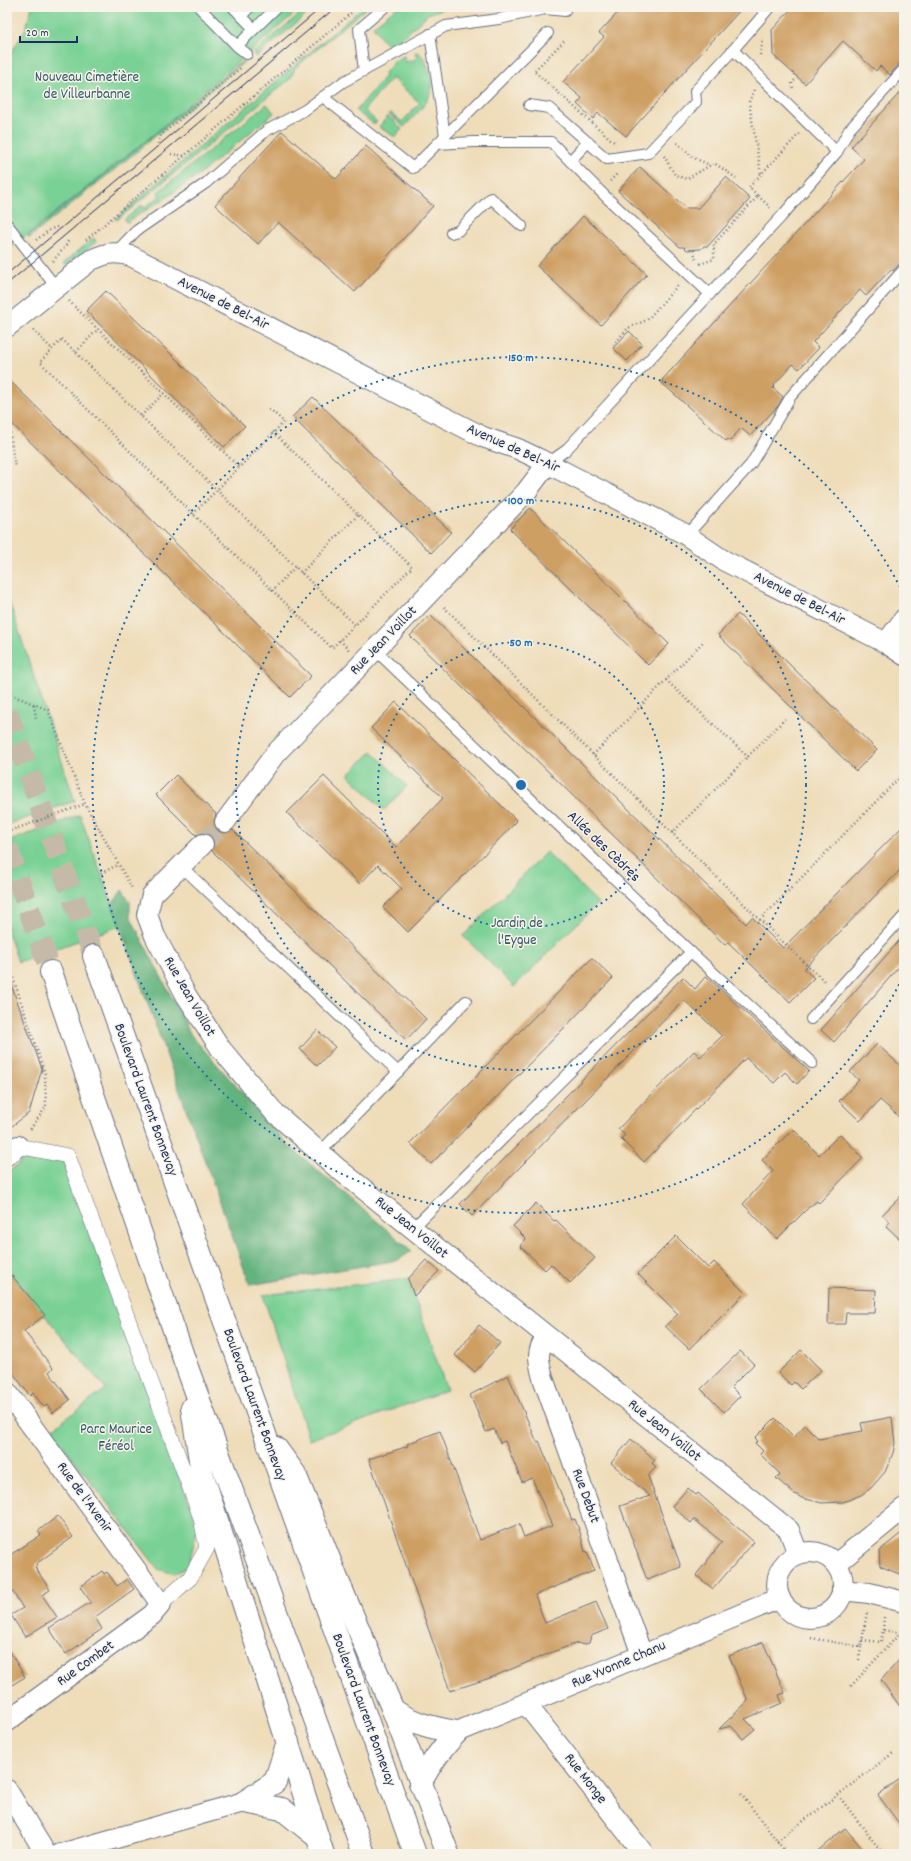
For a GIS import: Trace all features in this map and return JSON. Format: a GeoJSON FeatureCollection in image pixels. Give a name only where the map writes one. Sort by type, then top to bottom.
{"type":"FeatureCollection","features":[{"type":"Feature","properties":{"kind":"highway","name":"Boulevard Laurent Bonnevay"},"geometry":{"type":"LineString","coordinates":[[94,956],[261,1427],[415,1854]]}},
{"type":"Feature","properties":{"kind":"highway"},"geometry":{"type":"LineString","coordinates":[[51,972],[184,1359],[364,1854]]}},
{"type":"Feature","properties":{"kind":"highway"},"geometry":{"type":"LineString","coordinates":[[184,1359],[202,1473],[320,1846]]}},
{"type":"Feature","properties":{"kind":"highway"},"geometry":{"type":"LineString","coordinates":[[261,1427],[295,1474],[338,1581],[393,1710],[448,1854]]}},
{"type":"Feature","properties":{"kind":"highway"},"geometry":{"type":"LineString","coordinates":[[393,1710],[410,1721],[430,1727],[457,1732]]}},
{"type":"Feature","properties":{"kind":"highway"},"geometry":{"type":"LineString","coordinates":[[420,1784],[439,1751],[457,1732]]}},
{"type":"Feature","properties":{"kind":"highway"},"geometry":{"type":"LineString","coordinates":[[244,1802],[275,1782],[288,1742]]}},
{"type":"Feature","properties":{"kind":"highway"},"geometry":{"type":"LineString","coordinates":[[244,1802],[282,1809],[320,1846]]}},
{"type":"Feature","properties":{"kind":"street"},"geometry":{"type":"LineString","coordinates":[[7,327],[60,291],[91,260],[102,255],[116,252]]}},
{"type":"Feature","properties":{"kind":"street","name":"Avenue de Bel-Air"},"geometry":{"type":"LineString","coordinates":[[116,252],[131,256],[150,265],[483,437],[518,449],[548,463],[686,535],[723,560],[886,643],[904,655]]}},
{"type":"Feature","properties":{"kind":"street","name":"Rue Jean Voillot"},"geometry":{"type":"LineString","coordinates":[[225,822],[274,754],[526,492],[548,463]]}},
{"type":"Feature","properties":{"kind":"street"},"geometry":{"type":"LineString","coordinates":[[886,643],[904,619]]}},
{"type":"Feature","properties":{"kind":"street"},"geometry":{"type":"LineString","coordinates":[[147,915],[152,895],[203,844]]}},
{"type":"Feature","properties":{"kind":"street","name":"Rue Jean Voillot"},"geometry":{"type":"LineString","coordinates":[[147,915],[155,936],[186,995],[220,1049],[274,1112],[319,1153],[412,1229],[789,1530],[798,1554]]}},
{"type":"Feature","properties":{"kind":"street"},"geometry":{"type":"LineString","coordinates":[[13,1150],[68,1156],[201,1518],[207,1548],[190,1578],[162,1604]]}},
{"type":"Feature","properties":{"kind":"street","name":"Rue Debut"},"geometry":{"type":"LineString","coordinates":[[547,1337],[538,1350],[538,1360],[543,1378],[642,1655]]}},
{"type":"Feature","properties":{"kind":"street","name":"Rue de l'Avenir"},"geometry":{"type":"LineString","coordinates":[[7,1392],[162,1604]]}},
{"type":"Feature","properties":{"kind":"street"},"geometry":{"type":"LineString","coordinates":[[836,1564],[904,1508]]}},
{"type":"Feature","properties":{"kind":"street"},"geometry":{"type":"LineString","coordinates":[[808,1552],[818,1553],[828,1557],[836,1564],[843,1581],[839,1601],[832,1609],[822,1615],[812,1618],[802,1617],[785,1607],[777,1588],[778,1578],[785,1564],[798,1554],[808,1552]]}},
{"type":"Feature","properties":{"kind":"street"},"geometry":{"type":"LineString","coordinates":[[842,1590],[868,1593],[904,1602]]}},
{"type":"Feature","properties":{"kind":"street","name":"Rue Yvonne Chanu"},"geometry":{"type":"LineString","coordinates":[[457,1732],[780,1598]]}},
{"type":"Feature","properties":{"kind":"street","name":"Rue Combet"},"geometry":{"type":"LineString","coordinates":[[7,1721],[152,1616],[162,1604]]}},
{"type":"Feature","properties":{"kind":"street","name":"Rue Monge"},"geometry":{"type":"LineString","coordinates":[[526,1704],[644,1854]]}},
{"type":"Feature","properties":{"kind":"street"},"geometry":{"type":"LineString","coordinates":[[7,1790],[46,1854]]}},
{"type":"Feature","properties":{"kind":"street"},"geometry":{"type":"LineString","coordinates":[[60,1854],[244,1802]]}},
{"type":"Feature","properties":{"kind":"lane"},"geometry":{"type":"LineString","coordinates":[[199,7],[236,46],[246,59]]}},
{"type":"Feature","properties":{"kind":"lane"},"geometry":{"type":"LineString","coordinates":[[233,7],[254,29]]}},
{"type":"Feature","properties":{"kind":"lane"},"geometry":{"type":"LineString","coordinates":[[241,16],[250,7]]}},
{"type":"Feature","properties":{"kind":"lane"},"geometry":{"type":"LineString","coordinates":[[236,46],[277,7]]}},
{"type":"Feature","properties":{"kind":"lane"},"geometry":{"type":"LineString","coordinates":[[364,71],[359,29],[385,7]]}},
{"type":"Feature","properties":{"kind":"lane"},"geometry":{"type":"LineString","coordinates":[[529,105],[549,108],[607,159],[648,153],[696,102],[695,91],[770,7]]}},
{"type":"Feature","properties":{"kind":"lane"},"geometry":{"type":"LineString","coordinates":[[116,252],[136,231],[206,183],[266,131],[305,110],[343,82],[430,34],[446,26],[499,19],[545,9],[565,11]]}},
{"type":"Feature","properties":{"kind":"lane"},"geometry":{"type":"LineString","coordinates":[[323,97],[413,168],[548,33]]}},
{"type":"Feature","properties":{"kind":"lane"},"geometry":{"type":"LineString","coordinates":[[430,34],[445,136]]}},
{"type":"Feature","properties":{"kind":"lane"},"geometry":{"type":"LineString","coordinates":[[732,50],[837,152]]}},
{"type":"Feature","properties":{"kind":"lane"},"geometry":{"type":"LineString","coordinates":[[548,463],[565,451],[710,294],[837,152],[849,130],[904,69]]}},
{"type":"Feature","properties":{"kind":"lane"},"geometry":{"type":"LineString","coordinates":[[437,144],[474,142],[551,142],[593,185],[710,294]]}},
{"type":"Feature","properties":{"kind":"lane"},"geometry":{"type":"LineString","coordinates":[[570,161],[588,142]]}},
{"type":"Feature","properties":{"kind":"lane"},"geometry":{"type":"LineString","coordinates":[[452,233],[458,231],[491,198],[522,226]]}},
{"type":"Feature","properties":{"kind":"lane"},"geometry":{"type":"LineString","coordinates":[[7,224],[60,291]]}},
{"type":"Feature","properties":{"kind":"lane"},"geometry":{"type":"LineString","coordinates":[[686,535],[751,464],[791,396],[904,269]]}},
{"type":"Feature","properties":{"kind":"lane","name":"Allée des Cèdres"},"geometry":{"type":"LineString","coordinates":[[374,650],[691,952],[812,1063]]}},
{"type":"Feature","properties":{"kind":"lane"},"geometry":{"type":"LineString","coordinates":[[181,866],[398,1072]]}},
{"type":"Feature","properties":{"kind":"lane"},"geometry":{"type":"LineString","coordinates":[[811,1019],[904,916]]}},
{"type":"Feature","properties":{"kind":"lane"},"geometry":{"type":"LineString","coordinates":[[412,1229],[691,952]]}},
{"type":"Feature","properties":{"kind":"lane"},"geometry":{"type":"LineString","coordinates":[[319,1153],[466,1001]]}},
{"type":"Feature","properties":{"kind":"path"},"geometry":{"type":"LineString","coordinates":[[86,240],[186,156],[358,7]]}},
{"type":"Feature","properties":{"kind":"path"},"geometry":{"type":"LineString","coordinates":[[743,60],[763,38]]}},
{"type":"Feature","properties":{"kind":"path"},"geometry":{"type":"LineString","coordinates":[[564,41],[534,71],[632,158],[606,185],[593,185]]}},
{"type":"Feature","properties":{"kind":"path"},"geometry":{"type":"LineString","coordinates":[[158,144],[161,135],[246,59]]}},
{"type":"Feature","properties":{"kind":"path"},"geometry":{"type":"LineString","coordinates":[[613,345],[628,328],[647,320],[696,266],[714,259],[714,244],[758,196],[749,187],[799,134],[792,83],[796,79]]}},
{"type":"Feature","properties":{"kind":"path"},"geometry":{"type":"LineString","coordinates":[[754,91],[749,102],[760,174]]}},
{"type":"Feature","properties":{"kind":"path"},"geometry":{"type":"LineString","coordinates":[[673,138],[694,158],[710,165]]}},
{"type":"Feature","properties":{"kind":"path"},"geometry":{"type":"LineString","coordinates":[[662,150],[664,158],[675,175],[687,179],[714,163],[736,178]]}},
{"type":"Feature","properties":{"kind":"path"},"geometry":{"type":"LineString","coordinates":[[170,154],[186,156]]}},
{"type":"Feature","properties":{"kind":"path"},"geometry":{"type":"LineString","coordinates":[[36,240],[51,229],[60,226]]}},
{"type":"Feature","properties":{"kind":"path"},"geometry":{"type":"LineString","coordinates":[[53,261],[65,248],[68,241]]}},
{"type":"Feature","properties":{"kind":"path"},"geometry":{"type":"LineString","coordinates":[[60,291],[239,467]]}},
{"type":"Feature","properties":{"kind":"path"},"geometry":{"type":"LineString","coordinates":[[29,326],[52,349]]}},
{"type":"Feature","properties":{"kind":"path"},"geometry":{"type":"LineString","coordinates":[[76,352],[98,329]]}},
{"type":"Feature","properties":{"kind":"path"},"geometry":{"type":"LineString","coordinates":[[273,432],[412,567],[355,625],[332,648],[193,514],[40,362],[62,339],[355,625]]}},
{"type":"Feature","properties":{"kind":"path"},"geometry":{"type":"LineString","coordinates":[[141,416],[164,393]]}},
{"type":"Feature","properties":{"kind":"path"},"geometry":{"type":"LineString","coordinates":[[193,514],[284,422],[273,412],[267,409]]}},
{"type":"Feature","properties":{"kind":"path"},"geometry":{"type":"LineString","coordinates":[[7,430],[10,433],[14,468]]}},
{"type":"Feature","properties":{"kind":"path"},"geometry":{"type":"LineString","coordinates":[[301,573],[358,515]]}},
{"type":"Feature","properties":{"kind":"path"},"geometry":{"type":"LineString","coordinates":[[272,591],[295,567]]}},
{"type":"Feature","properties":{"kind":"path"},"geometry":{"type":"LineString","coordinates":[[430,593],[760,920],[836,992]]}},
{"type":"Feature","properties":{"kind":"path"},"geometry":{"type":"LineString","coordinates":[[593,755],[703,642]]}},
{"type":"Feature","properties":{"kind":"path"},"geometry":{"type":"LineString","coordinates":[[666,680],[748,757]]}},
{"type":"Feature","properties":{"kind":"path"},"geometry":{"type":"LineString","coordinates":[[7,693],[48,710],[85,804],[147,915]]}},
{"type":"Feature","properties":{"kind":"path"},"geometry":{"type":"LineString","coordinates":[[34,704],[36,718]]}},
{"type":"Feature","properties":{"kind":"path"},"geometry":{"type":"LineString","coordinates":[[672,833],[785,719]]}},
{"type":"Feature","properties":{"kind":"path"},"geometry":{"type":"LineString","coordinates":[[760,920],[904,772]]}},
{"type":"Feature","properties":{"kind":"path"},"geometry":{"type":"LineString","coordinates":[[7,832],[85,804]]}},
{"type":"Feature","properties":{"kind":"path"},"geometry":{"type":"LineString","coordinates":[[101,873],[118,865]]}},
{"type":"Feature","properties":{"kind":"path"},"geometry":{"type":"LineString","coordinates":[[7,959],[45,1074],[46,1107],[13,1150]]}},
{"type":"Feature","properties":{"kind":"path"},"geometry":{"type":"LineString","coordinates":[[859,1660],[867,1612]]}},
{"type":"Feature","properties":{"kind":"path"},"geometry":{"type":"LineString","coordinates":[[862,1640],[881,1642],[884,1614]]}},
{"type":"Feature","properties":{"kind":"path"},"geometry":{"type":"LineString","coordinates":[[883,1630],[901,1633]]}},
{"type":"Feature","properties":{"kind":"path"},"geometry":{"type":"LineString","coordinates":[[852,1686],[904,1630]]}},
{"type":"Feature","properties":{"kind":"path"},"geometry":{"type":"LineString","coordinates":[[811,1638],[861,1647]]}},
{"type":"Feature","properties":{"kind":"path"},"geometry":{"type":"LineString","coordinates":[[777,1841],[893,1753]]}},
{"type":"Feature","properties":{"kind":"path"},"geometry":{"type":"LineString","coordinates":[[741,1794],[787,1854]]}},
{"type":"Feature","properties":{"kind":"path"},"geometry":{"type":"LineString","coordinates":[[838,1795],[883,1854]]}},
{"type":"Feature","properties":{"kind":"green space","name":"Nouveau Cimetière de Villeurbanne"},"geometry":{"type":"Polygon","coordinates":[[[32,7],[302,7],[153,135],[7,251],[7,60],[25,30],[32,7]]]}},
{"type":"Feature","properties":{"kind":"green space"},"geometry":{"type":"Polygon","coordinates":[[[308,7],[315,7],[256,57],[253,53],[308,7]]]}},
{"type":"Feature","properties":{"kind":"green space"},"geometry":{"type":"Polygon","coordinates":[[[363,7],[367,7],[295,68],[291,78],[117,220],[115,219],[363,7]]]}},
{"type":"Feature","properties":{"kind":"green space"},"geometry":{"type":"Polygon","coordinates":[[[397,7],[448,7],[428,14],[399,41],[388,47],[373,26],[397,7]]]}},
{"type":"Feature","properties":{"kind":"green space"},"geometry":{"type":"Polygon","coordinates":[[[415,52],[424,58],[431,76],[432,85],[428,100],[404,127],[389,114],[391,113],[402,122],[420,103],[392,78],[364,110],[377,122],[374,124],[356,111],[385,76],[384,74],[396,60],[404,56],[405,62],[417,59],[415,52]]]}},
{"type":"Feature","properties":{"kind":"green space"},"geometry":{"type":"Polygon","coordinates":[[[244,60],[245,61],[151,140],[29,238],[28,236],[244,60]]]}},
{"type":"Feature","properties":{"kind":"green space"},"geometry":{"type":"Polygon","coordinates":[[[267,104],[274,113],[201,173],[167,197],[130,220],[128,223],[124,220],[142,205],[144,208],[160,196],[158,192],[267,104]]]}},
{"type":"Feature","properties":{"kind":"green space"},"geometry":{"type":"Polygon","coordinates":[[[388,116],[402,129],[395,137],[379,127],[388,116]]]}},
{"type":"Feature","properties":{"kind":"green space"},"geometry":{"type":"Polygon","coordinates":[[[94,238],[96,242],[66,266],[64,263],[94,238]]]}},
{"type":"Feature","properties":{"kind":"green space"},"geometry":{"type":"Polygon","coordinates":[[[7,595],[75,801],[7,825],[7,595]]]}},
{"type":"Feature","properties":{"kind":"green space"},"geometry":{"type":"Polygon","coordinates":[[[372,751],[407,786],[384,810],[348,775],[372,751]]]}},
{"type":"Feature","properties":{"kind":"green space"},"geometry":{"type":"Polygon","coordinates":[[[80,815],[120,926],[18,962],[7,929],[7,842],[80,815]]]}},
{"type":"Feature","properties":{"kind":"green space","name":"Jardin de l'Eygue"},"geometry":{"type":"Polygon","coordinates":[[[546,852],[598,903],[514,987],[463,936],[546,852]]]}},
{"type":"Feature","properties":{"kind":"green space"},"geometry":{"type":"Polygon","coordinates":[[[122,890],[130,902],[130,916],[191,1035],[289,1146],[412,1251],[398,1260],[250,1285],[112,905],[122,890]]]}},
{"type":"Feature","properties":{"kind":"green space","name":"Parc Maurice Féréol"},"geometry":{"type":"Polygon","coordinates":[[[34,1152],[63,1159],[198,1527],[188,1567],[174,1574],[158,1569],[51,1430],[106,1389],[7,1270],[7,1173],[34,1152]]]}},
{"type":"Feature","properties":{"kind":"green space"},"geometry":{"type":"Polygon","coordinates":[[[408,1279],[447,1390],[309,1440],[263,1295],[408,1279]]]}},
{"type":"Feature","properties":{"kind":"building"},"geometry":{"type":"Polygon","coordinates":[[[623,7],[743,7],[626,136],[598,113],[593,119],[577,104],[582,98],[563,82],[604,37],[599,33],[623,7]]]}},
{"type":"Feature","properties":{"kind":"building"},"geometry":{"type":"Polygon","coordinates":[[[793,7],[904,7],[904,63],[899,64],[890,75],[880,66],[876,71],[843,41],[805,84],[773,55],[772,30],[793,7]]]}},
{"type":"Feature","properties":{"kind":"building"},"geometry":{"type":"Polygon","coordinates":[[[904,88],[904,259],[893,271],[891,269],[866,296],[860,290],[813,342],[819,348],[799,369],[793,364],[774,385],[775,386],[773,388],[783,397],[778,406],[750,436],[741,428],[730,441],[728,439],[726,441],[662,383],[662,380],[864,159],[851,147],[904,88]]]}},
{"type":"Feature","properties":{"kind":"building"},"geometry":{"type":"Polygon","coordinates":[[[282,131],[336,179],[366,146],[433,206],[355,292],[278,222],[258,244],[215,205],[282,131]]]}},
{"type":"Feature","properties":{"kind":"building"},"geometry":{"type":"Polygon","coordinates":[[[640,167],[686,208],[698,208],[726,177],[750,199],[708,246],[704,246],[701,249],[687,250],[684,247],[680,247],[618,191],[640,167]]]}},
{"type":"Feature","properties":{"kind":"building"},"geometry":{"type":"Polygon","coordinates":[[[583,216],[647,274],[601,325],[537,266],[583,216]]]}},
{"type":"Feature","properties":{"kind":"building"},"geometry":{"type":"Polygon","coordinates":[[[106,291],[245,426],[224,447],[86,311],[106,291]]]}},
{"type":"Feature","properties":{"kind":"building"},"geometry":{"type":"Polygon","coordinates":[[[629,331],[642,344],[627,361],[613,348],[629,331]]]}},
{"type":"Feature","properties":{"kind":"building"},"geometry":{"type":"Polygon","coordinates":[[[7,378],[311,676],[290,697],[7,419],[7,378]]]}},
{"type":"Feature","properties":{"kind":"building"},"geometry":{"type":"Polygon","coordinates":[[[313,397],[451,532],[431,553],[292,417],[313,397]]]}},
{"type":"Feature","properties":{"kind":"building"},"geometry":{"type":"Polygon","coordinates":[[[530,508],[669,644],[648,665],[510,529],[530,508]]]}},
{"type":"Feature","properties":{"kind":"building"},"geometry":{"type":"Polygon","coordinates":[[[738,614],[877,750],[856,771],[718,635],[738,614]]]}},
{"type":"Feature","properties":{"kind":"building"},"geometry":{"type":"Polygon","coordinates":[[[430,615],[746,924],[752,917],[783,948],[904,825],[904,866],[804,969],[814,978],[790,1002],[728,942],[725,945],[410,636],[430,615]]]}},
{"type":"Feature","properties":{"kind":"building"},"geometry":{"type":"Polygon","coordinates":[[[396,702],[517,821],[408,932],[383,907],[402,889],[378,865],[360,884],[287,813],[324,776],[396,847],[443,798],[371,728],[396,702]]]}},
{"type":"Feature","properties":{"kind":"building"},"geometry":{"type":"Polygon","coordinates":[[[176,775],[216,814],[214,821],[218,831],[224,833],[233,830],[426,1019],[406,1040],[212,851],[214,841],[211,836],[206,833],[196,835],[156,795],[176,775]]]}},
{"type":"Feature","properties":{"kind":"building"},"geometry":{"type":"Polygon","coordinates":[[[904,935],[904,961],[834,1042],[821,1030],[904,935]]]}},
{"type":"Feature","properties":{"kind":"building"},"geometry":{"type":"Polygon","coordinates":[[[592,958],[613,978],[431,1164],[410,1143],[592,958]]]}},
{"type":"Feature","properties":{"kind":"building"},"geometry":{"type":"Polygon","coordinates":[[[706,976],[809,1071],[797,1084],[785,1072],[774,1083],[746,1058],[644,1162],[621,1139],[625,1135],[618,1129],[694,1051],[700,1057],[722,1036],[684,1000],[472,1216],[460,1204],[683,977],[695,989],[706,976]]]}},
{"type":"Feature","properties":{"kind":"building"},"geometry":{"type":"Polygon","coordinates":[[[7,979],[9,979],[42,1069],[29,1113],[7,1130],[7,979]]]}},
{"type":"Feature","properties":{"kind":"building"},"geometry":{"type":"Polygon","coordinates":[[[317,1030],[335,1047],[317,1066],[300,1049],[317,1030]]]}},
{"type":"Feature","properties":{"kind":"building"},"geometry":{"type":"Polygon","coordinates":[[[877,1044],[904,1069],[904,1121],[880,1100],[860,1121],[839,1101],[859,1080],[850,1072],[877,1044]]]}},
{"type":"Feature","properties":{"kind":"building"},"geometry":{"type":"Polygon","coordinates":[[[793,1129],[819,1155],[840,1134],[863,1158],[819,1203],[817,1201],[809,1207],[777,1239],[743,1204],[773,1171],[762,1160],[793,1129]]]}},
{"type":"Feature","properties":{"kind":"building"},"geometry":{"type":"Polygon","coordinates":[[[904,1193],[904,1243],[886,1226],[890,1222],[882,1215],[904,1193]]]}},
{"type":"Feature","properties":{"kind":"building"},"geometry":{"type":"Polygon","coordinates":[[[536,1203],[554,1221],[556,1220],[595,1258],[570,1283],[551,1264],[545,1270],[520,1246],[526,1239],[513,1226],[536,1203]]]}},
{"type":"Feature","properties":{"kind":"building"},"geometry":{"type":"Polygon","coordinates":[[[676,1236],[708,1268],[714,1262],[745,1293],[689,1349],[665,1326],[678,1314],[638,1274],[676,1236]]]}},
{"type":"Feature","properties":{"kind":"building"},"geometry":{"type":"Polygon","coordinates":[[[426,1260],[439,1271],[414,1296],[408,1279],[426,1260]]]}},
{"type":"Feature","properties":{"kind":"building"},"geometry":{"type":"Polygon","coordinates":[[[7,1270],[45,1315],[24,1331],[53,1368],[49,1372],[70,1400],[53,1413],[47,1405],[44,1407],[33,1393],[30,1396],[7,1365],[7,1270]]]}},
{"type":"Feature","properties":{"kind":"building"},"geometry":{"type":"Polygon","coordinates":[[[829,1288],[876,1290],[875,1313],[846,1313],[845,1324],[828,1324],[829,1288]]]}},
{"type":"Feature","properties":{"kind":"building"},"geometry":{"type":"Polygon","coordinates":[[[479,1325],[500,1343],[475,1372],[455,1355],[479,1325]]]}},
{"type":"Feature","properties":{"kind":"building"},"geometry":{"type":"Polygon","coordinates":[[[801,1350],[821,1370],[801,1389],[794,1382],[791,1385],[778,1373],[801,1350]]]}},
{"type":"Feature","properties":{"kind":"building"},"geometry":{"type":"Polygon","coordinates":[[[740,1351],[754,1364],[731,1387],[740,1396],[724,1412],[701,1389],[740,1351]]]}},
{"type":"Feature","properties":{"kind":"building"},"geometry":{"type":"Polygon","coordinates":[[[508,1375],[537,1442],[539,1441],[572,1520],[575,1519],[585,1552],[587,1551],[594,1571],[535,1595],[545,1623],[596,1602],[608,1629],[591,1636],[589,1643],[583,1645],[578,1643],[490,1678],[450,1691],[369,1459],[408,1446],[407,1444],[440,1431],[480,1540],[519,1524],[524,1537],[552,1526],[532,1478],[522,1482],[505,1441],[500,1443],[494,1429],[486,1432],[470,1395],[508,1375]]]}},
{"type":"Feature","properties":{"kind":"building"},"geometry":{"type":"Polygon","coordinates":[[[892,1417],[895,1443],[893,1453],[885,1472],[871,1488],[861,1495],[843,1502],[822,1503],[802,1498],[793,1493],[776,1478],[780,1474],[760,1454],[763,1451],[755,1443],[758,1441],[755,1438],[775,1418],[794,1437],[805,1425],[819,1439],[863,1431],[861,1423],[892,1417]]]}},
{"type":"Feature","properties":{"kind":"building"},"geometry":{"type":"Polygon","coordinates":[[[631,1439],[655,1460],[652,1463],[656,1467],[648,1476],[681,1567],[647,1580],[620,1506],[650,1496],[611,1463],[631,1439]]]}},
{"type":"Feature","properties":{"kind":"building"},"geometry":{"type":"Polygon","coordinates":[[[688,1488],[696,1495],[698,1493],[754,1542],[713,1589],[696,1575],[722,1542],[694,1519],[691,1523],[672,1506],[688,1488]]]}},
{"type":"Feature","properties":{"kind":"building"},"geometry":{"type":"Polygon","coordinates":[[[58,1516],[73,1537],[36,1564],[37,1566],[35,1567],[50,1590],[42,1595],[57,1617],[25,1637],[11,1615],[23,1608],[7,1583],[7,1557],[41,1535],[38,1531],[58,1516]]]}},
{"type":"Feature","properties":{"kind":"building"},"geometry":{"type":"Polygon","coordinates":[[[904,1531],[904,1576],[880,1566],[879,1551],[904,1531]]]}},
{"type":"Feature","properties":{"kind":"building"},"geometry":{"type":"Polygon","coordinates":[[[102,1571],[104,1574],[107,1572],[117,1586],[127,1579],[134,1589],[95,1617],[102,1629],[66,1654],[49,1628],[91,1602],[80,1587],[102,1571]]]}},
{"type":"Feature","properties":{"kind":"building"},"geometry":{"type":"Polygon","coordinates":[[[763,1642],[785,1693],[779,1695],[782,1703],[745,1719],[755,1729],[743,1739],[731,1726],[719,1729],[748,1701],[729,1656],[763,1642]]]}},
{"type":"Feature","properties":{"kind":"building"},"geometry":{"type":"Polygon","coordinates":[[[7,1647],[25,1677],[7,1688],[7,1647]]]}},
{"type":"Feature","properties":{"kind":"building"},"geometry":{"type":"Polygon","coordinates":[[[904,1655],[904,1712],[881,1680],[904,1655]]]}},
{"type":"Feature","properties":{"kind":"building"},"geometry":{"type":"Polygon","coordinates":[[[904,1776],[904,1830],[878,1795],[904,1776]]]}},
{"type":"Feature","properties":{"kind":"building"},"geometry":{"type":"Polygon","coordinates":[[[845,1828],[867,1854],[814,1854],[845,1828]]]}},
{"type":"Feature","properties":{"kind":"tunnel"},"geometry":{"type":"LineString","coordinates":[[7,712],[94,956]]}},
{"type":"Feature","properties":{"kind":"tunnel"},"geometry":{"type":"LineString","coordinates":[[203,844],[225,822]]}},
{"type":"Feature","properties":{"kind":"tunnel"},"geometry":{"type":"LineString","coordinates":[[7,847],[51,972]]}},
{"type":"Feature","properties":{"kind":"tram line"},"geometry":{"type":"LineString","coordinates":[[7,274],[322,7]]}},
{"type":"Feature","properties":{"kind":"tram line"},"geometry":{"type":"LineString","coordinates":[[7,284],[336,7]]}}]}
